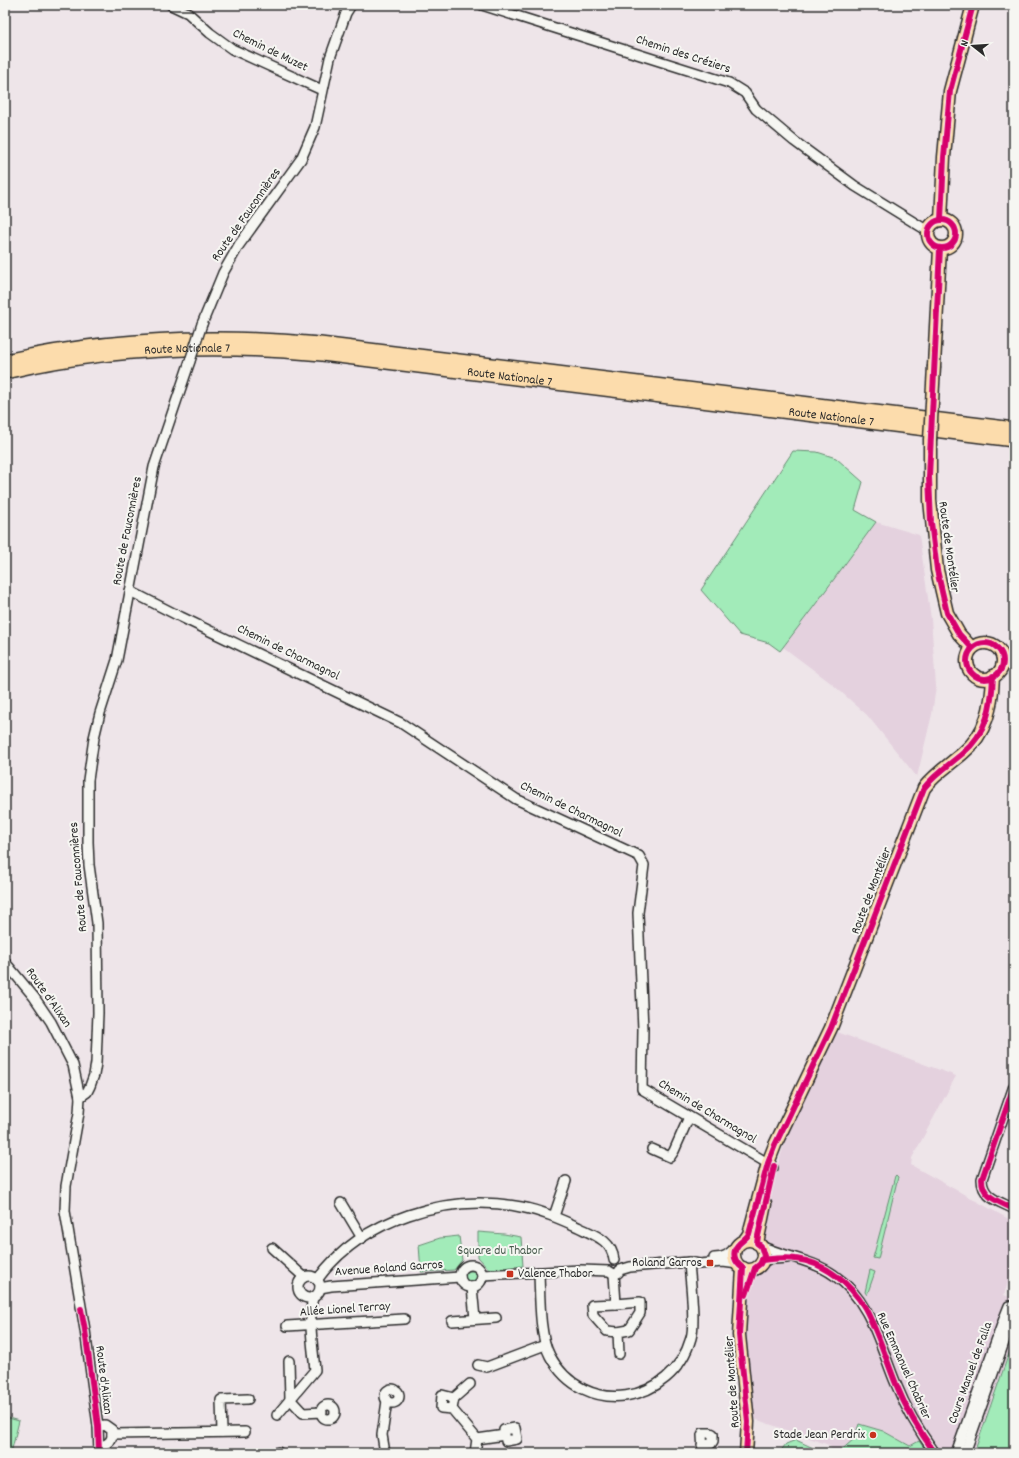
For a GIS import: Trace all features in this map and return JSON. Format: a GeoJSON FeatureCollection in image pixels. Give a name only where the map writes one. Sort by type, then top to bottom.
{"type":"FeatureCollection","features":[{"type":"Feature","properties":{"kind":"highway","name":"Route Nationale 7"},"geometry":{"type":"LineString","coordinates":[[5,361],[66,349],[157,339],[219,338],[269,340],[320,344],[1014,429]]}},
{"type":"Feature","properties":{"kind":"highway","name":"Route Nationale 7"},"geometry":{"type":"LineString","coordinates":[[5,372],[68,359],[129,352],[180,348],[267,350],[330,355],[1014,440]]}},
{"type":"Feature","properties":{"kind":"main road"},"geometry":{"type":"LineString","coordinates":[[941,220],[944,157],[950,92],[974,5]]}},
{"type":"Feature","properties":{"kind":"main road"},"geometry":{"type":"LineString","coordinates":[[941,220],[945,220],[953,226],[956,234],[952,243],[944,248],[940,248],[932,244],[928,236],[928,231],[932,224],[941,220]]}},
{"type":"Feature","properties":{"kind":"main road","name":"Route de Montélier"},"geometry":{"type":"LineString","coordinates":[[940,248],[930,440],[930,500],[937,570],[947,613],[959,634],[972,648]]}},
{"type":"Feature","properties":{"kind":"main road"},"geometry":{"type":"LineString","coordinates":[[982,643],[988,643],[998,648],[1003,659],[1000,671],[994,676],[985,679],[979,678],[967,665],[967,659],[972,648],[982,643]]}},
{"type":"Feature","properties":{"kind":"main road","name":"Route de Montélier"},"geometry":{"type":"LineString","coordinates":[[749,1265],[734,1256],[749,1234],[784,1127],[831,1028],[924,788],[938,773],[964,752],[981,733],[988,719],[991,707],[994,676]]}},
{"type":"Feature","properties":{"kind":"main road","name":"Route de Montélier"},"geometry":{"type":"LineString","coordinates":[[746,1453],[748,1422],[740,1345],[741,1310],[749,1265],[763,1251],[759,1244],[760,1226],[770,1166]]}},
{"type":"Feature","properties":{"kind":"main road"},"geometry":{"type":"LineString","coordinates":[[741,1244],[754,1241],[759,1244]]}},
{"type":"Feature","properties":{"kind":"street","name":"Chemin de Muzet"},"geometry":{"type":"LineString","coordinates":[[171,5],[188,14],[232,49],[322,90]]}},
{"type":"Feature","properties":{"kind":"street","name":"Route de Fauconnières"},"geometry":{"type":"LineString","coordinates":[[80,1097],[87,1092],[94,1075],[96,1063],[98,1013],[97,923],[89,865],[88,780],[94,738],[116,660],[154,467],[202,324],[223,273],[239,246],[301,159],[315,127],[330,58],[346,13],[351,5]]}},
{"type":"Feature","properties":{"kind":"street","name":"Chemin des Créziers"},"geometry":{"type":"LineString","coordinates":[[482,5],[729,83],[745,93],[756,109],[855,186],[928,231]]}},
{"type":"Feature","properties":{"kind":"street","name":"Chemin de Charmagnol"},"geometry":{"type":"LineString","coordinates":[[130,591],[401,723],[516,800],[639,856],[644,865],[638,913],[643,1029],[642,1089],[770,1166]]}},
{"type":"Feature","properties":{"kind":"street","name":"Route d'Alixan"},"geometry":{"type":"LineString","coordinates":[[5,962],[34,997],[52,1022],[73,1065],[80,1097],[79,1113],[66,1186],[65,1211],[85,1330],[98,1426],[99,1450]]}},
{"type":"Feature","properties":{"kind":"street"},"geometry":{"type":"LineString","coordinates":[[1014,1086],[982,1179],[982,1187],[986,1195],[1014,1209]]}},
{"type":"Feature","properties":{"kind":"street"},"geometry":{"type":"LineString","coordinates":[[652,1149],[670,1157],[689,1116]]}},
{"type":"Feature","properties":{"kind":"street"},"geometry":{"type":"LineString","coordinates":[[554,1216],[566,1181]]}},
{"type":"Feature","properties":{"kind":"street"},"geometry":{"type":"LineString","coordinates":[[341,1203],[362,1238]]}},
{"type":"Feature","properties":{"kind":"street"},"geometry":{"type":"LineString","coordinates":[[319,1284],[311,1276],[304,1277],[299,1282],[300,1293],[306,1297],[313,1297],[318,1294],[323,1271],[342,1253],[362,1238],[396,1220],[415,1213],[454,1205],[498,1204],[520,1207],[554,1216],[606,1242],[613,1252],[616,1304]]}},
{"type":"Feature","properties":{"kind":"street"},"geometry":{"type":"LineString","coordinates":[[482,1275],[581,1270],[689,1262],[722,1258],[741,1244]]}},
{"type":"Feature","properties":{"kind":"street","name":"Rue Emmanuel Chabrier"},"geometry":{"type":"LineString","coordinates":[[759,1244],[774,1252],[827,1270],[844,1283],[857,1296],[873,1324],[906,1407],[935,1453]]}},
{"type":"Feature","properties":{"kind":"street"},"geometry":{"type":"LineString","coordinates":[[272,1248],[304,1277]]}},
{"type":"Feature","properties":{"kind":"street","name":"Rue Emmanuel Chabrier"},"geometry":{"type":"LineString","coordinates":[[749,1265],[785,1258],[797,1259]]}},
{"type":"Feature","properties":{"kind":"street"},"geometry":{"type":"LineString","coordinates":[[689,1262],[699,1264],[723,1262],[749,1265]]}},
{"type":"Feature","properties":{"kind":"street"},"geometry":{"type":"LineString","coordinates":[[540,1272],[545,1345],[556,1366],[565,1376],[583,1389],[594,1394],[609,1397],[638,1394],[650,1390],[665,1380],[678,1366],[686,1352],[692,1336],[689,1262]]}},
{"type":"Feature","properties":{"kind":"street"},"geometry":{"type":"LineString","coordinates":[[470,1265],[477,1266],[482,1275],[479,1283],[472,1287],[466,1286],[460,1277],[463,1268],[470,1265]]}},
{"type":"Feature","properties":{"kind":"street","name":"Avenue Roland Garros"},"geometry":{"type":"LineString","coordinates":[[319,1284],[331,1286],[460,1277]]}},
{"type":"Feature","properties":{"kind":"street"},"geometry":{"type":"LineString","coordinates":[[472,1287],[475,1319]]}},
{"type":"Feature","properties":{"kind":"street"},"geometry":{"type":"LineString","coordinates":[[276,1415],[315,1370],[311,1304],[313,1297]]}},
{"type":"Feature","properties":{"kind":"street"},"geometry":{"type":"LineString","coordinates":[[640,1302],[640,1313],[629,1330],[607,1332],[593,1315],[592,1305],[616,1304],[640,1302]]}},
{"type":"Feature","properties":{"kind":"street","name":"Cours Manuel de Falla"},"geometry":{"type":"LineString","coordinates":[[956,1453],[1005,1316],[1009,1306],[1014,1306],[965,1453]]}},
{"type":"Feature","properties":{"kind":"street"},"geometry":{"type":"LineString","coordinates":[[452,1321],[496,1318]]}},
{"type":"Feature","properties":{"kind":"street","name":"Allée Lionel Terray"},"geometry":{"type":"LineString","coordinates":[[287,1326],[312,1326],[404,1319]]}},
{"type":"Feature","properties":{"kind":"street"},"geometry":{"type":"LineString","coordinates":[[618,1332],[619,1354]]}},
{"type":"Feature","properties":{"kind":"street"},"geometry":{"type":"LineString","coordinates":[[478,1365],[487,1367],[545,1345]]}},
{"type":"Feature","properties":{"kind":"street"},"geometry":{"type":"LineString","coordinates":[[289,1361],[290,1399],[303,1413],[322,1412]]}},
{"type":"Feature","properties":{"kind":"street"},"geometry":{"type":"LineString","coordinates":[[470,1384],[454,1398],[452,1409],[477,1440],[475,1453]]}},
{"type":"Feature","properties":{"kind":"street"},"geometry":{"type":"LineString","coordinates":[[222,1432],[221,1400],[248,1399]]}},
{"type":"Feature","properties":{"kind":"street"},"geometry":{"type":"LineString","coordinates":[[385,1453],[382,1435],[387,1401]]}},
{"type":"Feature","properties":{"kind":"street"},"geometry":{"type":"LineString","coordinates":[[98,1426],[105,1425],[112,1430],[112,1438],[108,1444],[99,1450]]}},
{"type":"Feature","properties":{"kind":"street"},"geometry":{"type":"LineString","coordinates":[[112,1434],[245,1432]]}},
{"type":"Feature","properties":{"kind":"street"},"geometry":{"type":"LineString","coordinates":[[477,1440],[505,1435]]}},
{"type":"Feature","properties":{"kind":"shaded area"},"geometry":{"type":"Polygon","coordinates":[[[876,522],[919,535],[931,619],[936,686],[932,714],[917,777],[867,715],[831,683],[783,647],[876,522]]]}},
{"type":"Feature","properties":{"kind":"shaded area"},"geometry":{"type":"Polygon","coordinates":[[[837,1032],[956,1076],[912,1158],[911,1165],[1014,1222],[1014,1262],[1004,1295],[1014,1299],[1014,1339],[974,1453],[940,1453],[926,1434],[919,1441],[910,1446],[883,1431],[859,1424],[854,1439],[838,1453],[834,1453],[829,1445],[752,1418],[745,1331],[746,1311],[755,1273],[765,1266],[767,1256],[764,1233],[777,1167],[788,1132],[806,1090],[837,1032]]]}},
{"type":"Feature","properties":{"kind":"green space"},"geometry":{"type":"Polygon","coordinates":[[[793,451],[817,452],[836,458],[863,482],[855,510],[876,522],[780,651],[769,643],[740,635],[701,590],[793,451]]]}},
{"type":"Feature","properties":{"kind":"green space"},"geometry":{"type":"Polygon","coordinates":[[[896,1175],[898,1177],[878,1259],[873,1258],[895,1176],[896,1175]]]}},
{"type":"Feature","properties":{"kind":"green space","name":"Square du Thabor"},"geometry":{"type":"Polygon","coordinates":[[[478,1232],[521,1237],[523,1266],[489,1269],[478,1257],[478,1232]]]}},
{"type":"Feature","properties":{"kind":"green space","name":"Square du Thabor"},"geometry":{"type":"Polygon","coordinates":[[[459,1236],[462,1260],[454,1270],[421,1272],[419,1245],[440,1238],[459,1236]]]}},
{"type":"Feature","properties":{"kind":"green space"},"geometry":{"type":"Polygon","coordinates":[[[870,1270],[875,1272],[867,1295],[865,1292],[870,1270]]]}},
{"type":"Feature","properties":{"kind":"green space"},"geometry":{"type":"Polygon","coordinates":[[[469,1271],[473,1271],[477,1277],[473,1283],[469,1283],[465,1279],[465,1275],[469,1271]]]}},
{"type":"Feature","properties":{"kind":"green space"},"geometry":{"type":"Polygon","coordinates":[[[1014,1339],[1014,1453],[974,1453],[1014,1339]]]}},
{"type":"Feature","properties":{"kind":"green space"},"geometry":{"type":"Polygon","coordinates":[[[5,1417],[19,1421],[11,1453],[5,1453],[5,1417]]]}},
{"type":"Feature","properties":{"kind":"green space","name":"Stade Jean Perdrix"},"geometry":{"type":"Polygon","coordinates":[[[859,1424],[883,1431],[910,1446],[919,1441],[928,1453],[838,1453],[854,1439],[859,1424]]]}},
{"type":"Feature","properties":{"kind":"green space"},"geometry":{"type":"Polygon","coordinates":[[[796,1440],[824,1453],[779,1453],[786,1444],[796,1440]]]}},
{"type":"Feature","properties":{"kind":"cycle path"},"geometry":{"type":"LineString","coordinates":[[941,220],[944,157],[950,91],[973,5]]}},
{"type":"Feature","properties":{"kind":"cycle path"},"geometry":{"type":"LineString","coordinates":[[942,220],[952,224],[956,234],[952,244],[942,248],[932,244],[928,234],[932,224],[942,220]]}},
{"type":"Feature","properties":{"kind":"cycle path"},"geometry":{"type":"LineString","coordinates":[[940,248],[929,477],[931,522],[937,570],[947,613],[959,634],[972,648]]}},
{"type":"Feature","properties":{"kind":"cycle path"},"geometry":{"type":"LineString","coordinates":[[985,643],[998,648],[1003,661],[998,674],[985,679],[972,674],[967,661],[972,648],[985,643]]}},
{"type":"Feature","properties":{"kind":"cycle path"},"geometry":{"type":"LineString","coordinates":[[746,1453],[748,1422],[739,1335],[743,1268],[736,1261],[734,1254],[738,1245],[749,1234],[768,1163],[775,1145],[831,1028],[924,788],[937,774],[963,753],[978,737],[987,718],[993,676]]}},
{"type":"Feature","properties":{"kind":"cycle path"},"geometry":{"type":"LineString","coordinates":[[1014,1086],[982,1179],[985,1191],[988,1195],[1014,1209]]}},
{"type":"Feature","properties":{"kind":"cycle path"},"geometry":{"type":"LineString","coordinates":[[746,1295],[755,1268],[760,1264],[764,1256],[761,1246],[757,1243],[774,1166]]}},
{"type":"Feature","properties":{"kind":"cycle path"},"geometry":{"type":"LineString","coordinates":[[762,1260],[787,1258],[806,1261],[826,1269],[852,1291],[859,1299],[870,1317],[900,1393],[918,1428],[935,1453]]}},
{"type":"Feature","properties":{"kind":"cycle path"},"geometry":{"type":"LineString","coordinates":[[81,1309],[98,1426],[99,1453]]}},
{"type":"Feature","properties":{"kind":"place","name":"Roland Garros"},"geometry":{"type":"Point","coordinates":[710,1263]}},
{"type":"Feature","properties":{"kind":"place","name":"Valence Thabor"},"geometry":{"type":"Point","coordinates":[510,1274]}},
{"type":"Feature","properties":{"kind":"place","name":"Stade Jean Perdrix"},"geometry":{"type":"Point","coordinates":[873,1435]}}]}
